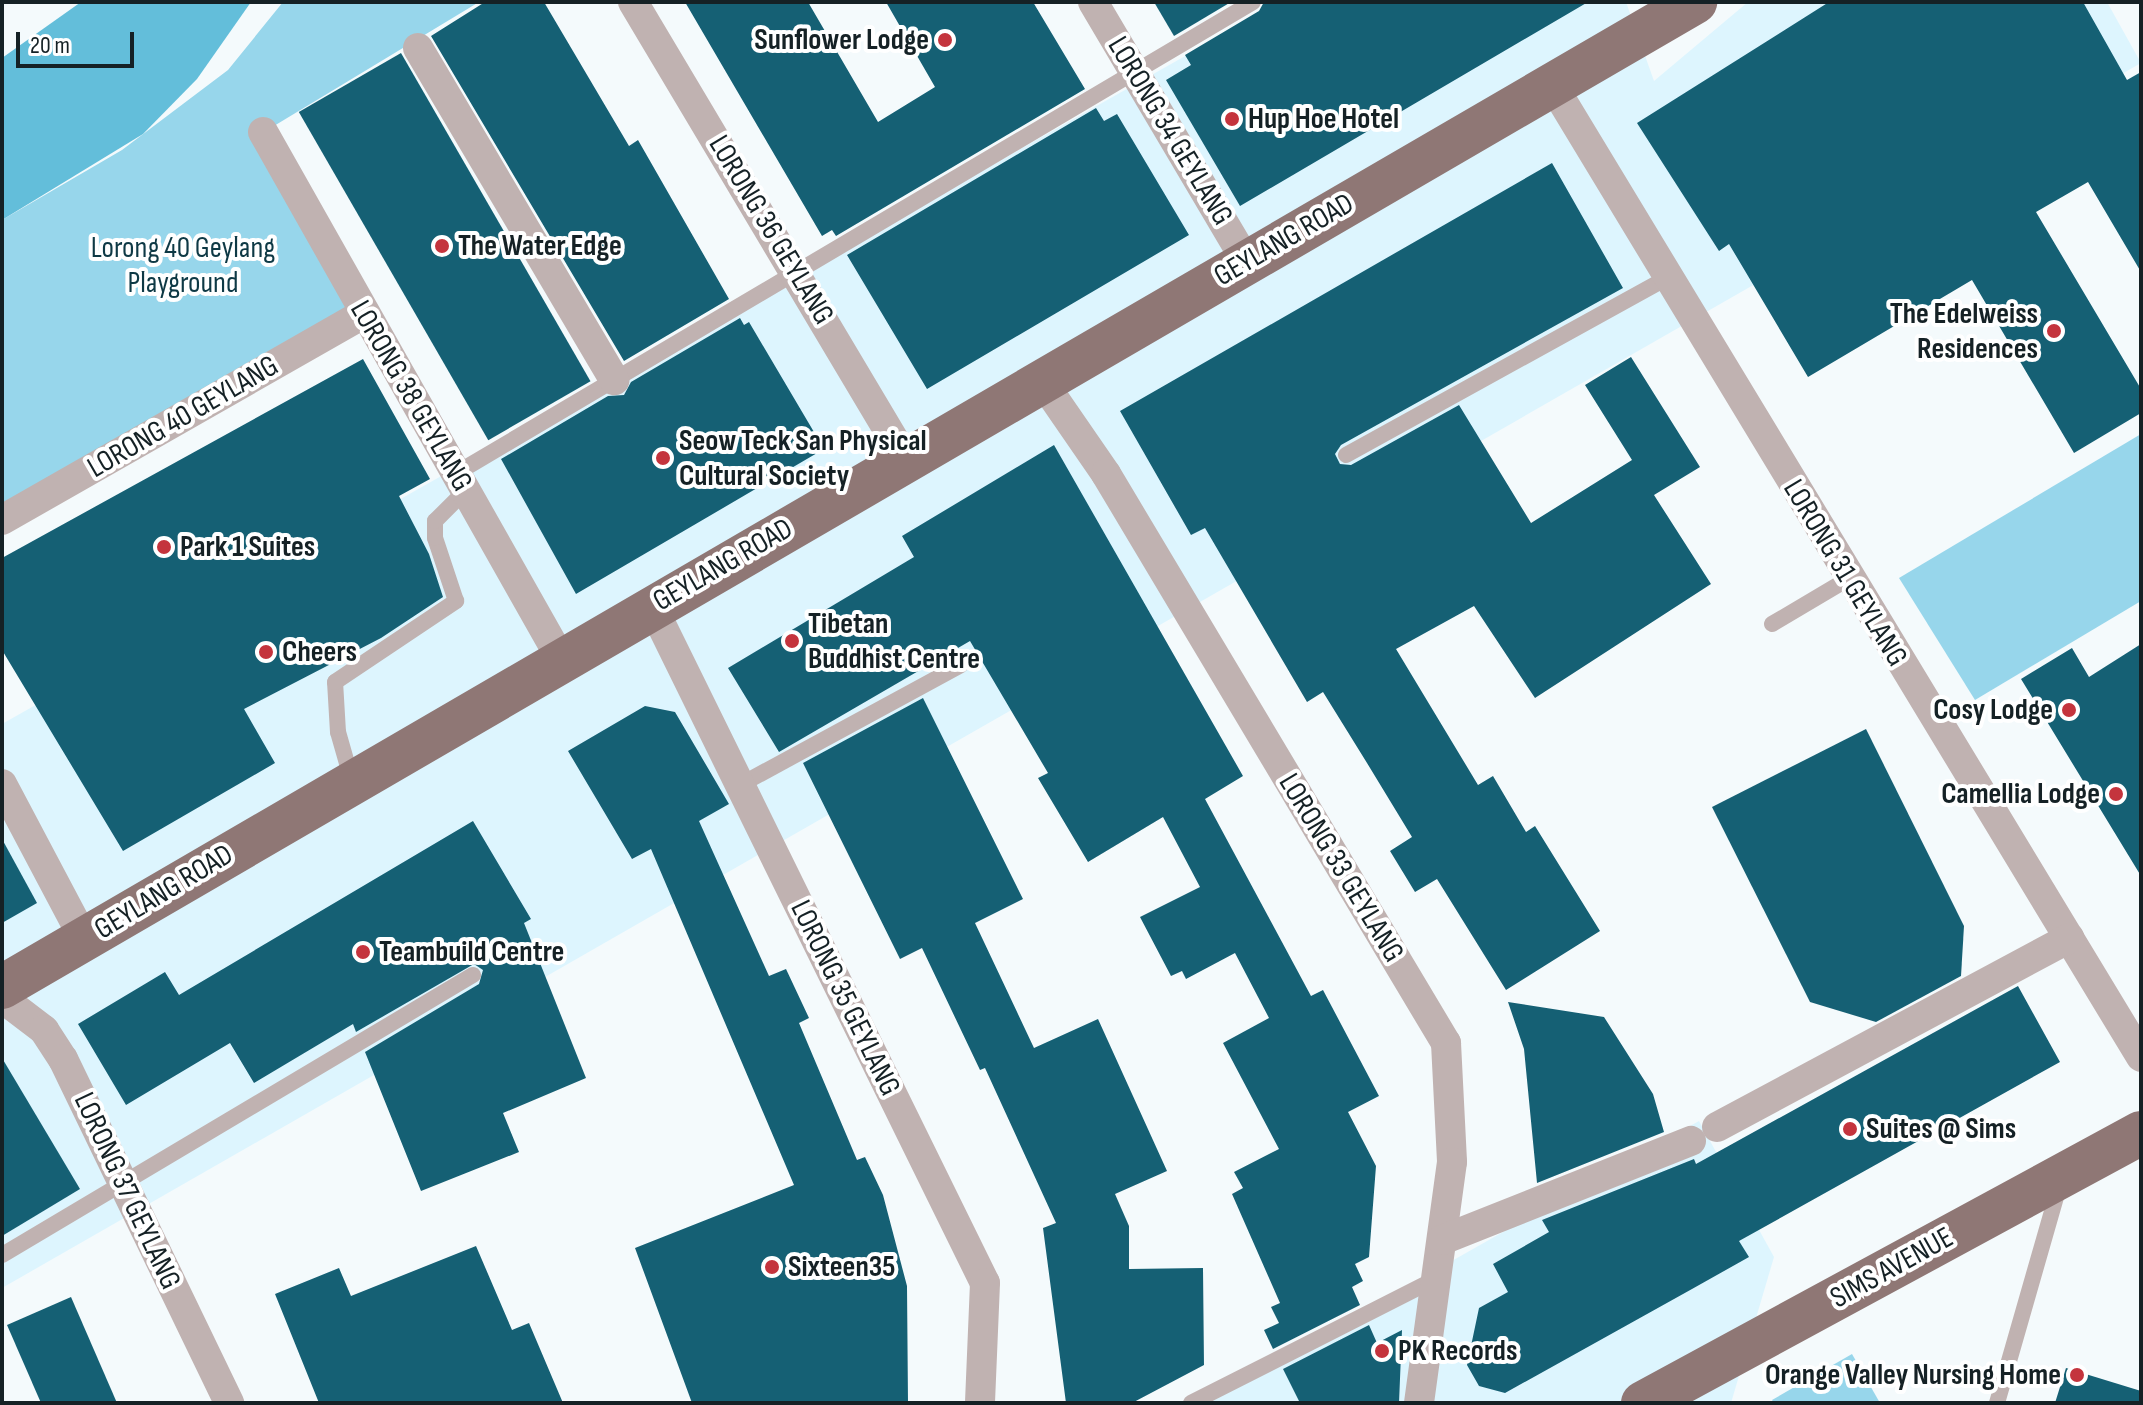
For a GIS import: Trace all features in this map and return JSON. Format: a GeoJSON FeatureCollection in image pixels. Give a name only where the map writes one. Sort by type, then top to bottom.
{"type":"FeatureCollection","features":[{"type":"Feature","properties":{"kind":"main road","name":"GEYLANG ROAD"},"geometry":{"type":"LineString","coordinates":[[2,987],[652,606],[1044,384],[1246,261],[1553,86],[1678,7]]}},
{"type":"Feature","properties":{"kind":"main road","name":"SIMS AVENUE"},"geometry":{"type":"LineString","coordinates":[[1643,1403],[2141,1133]]}},
{"type":"Feature","properties":{"kind":"street","name":"LORONG 36 GEYLANG"},"geometry":{"type":"LineString","coordinates":[[633,2],[798,272],[906,460]]}},
{"type":"Feature","properties":{"kind":"street","name":"LORONG 34 GEYLANG"},"geometry":{"type":"LineString","coordinates":[[1093,2],[1246,261]]}},
{"type":"Feature","properties":{"kind":"street"},"geometry":{"type":"LineString","coordinates":[[418,48],[614,380]]}},
{"type":"Feature","properties":{"kind":"street","name":"LORONG 31 GEYLANG"},"geometry":{"type":"LineString","coordinates":[[1553,86],[1848,579],[2141,1057]]}},
{"type":"Feature","properties":{"kind":"street","name":"LORONG 38 GEYLANG"},"geometry":{"type":"LineString","coordinates":[[263,132],[363,314],[561,659]]}},
{"type":"Feature","properties":{"kind":"street","name":"LORONG 40 GEYLANG"},"geometry":{"type":"LineString","coordinates":[[2,520],[363,314]]}},
{"type":"Feature","properties":{"kind":"street","name":"LORONG 33 GEYLANG"},"geometry":{"type":"LineString","coordinates":[[1044,384],[1106,474],[1438,1022],[1450,1068],[1452,1162],[1419,1403]]}},
{"type":"Feature","properties":{"kind":"street","name":"LORONG 35 GEYLANG"},"geometry":{"type":"LineString","coordinates":[[652,606],[985,1283],[980,1403]]}},
{"type":"Feature","properties":{"kind":"street"},"geometry":{"type":"LineString","coordinates":[[2,784],[84,939]]}},
{"type":"Feature","properties":{"kind":"street"},"geometry":{"type":"LineString","coordinates":[[1442,1240],[1704,1134],[2070,938]]}},
{"type":"Feature","properties":{"kind":"street","name":"LORONG 37 GEYLANG"},"geometry":{"type":"LineString","coordinates":[[2,998],[44,1030],[126,1183],[229,1403]]}},
{"type":"Feature","properties":{"kind":"lane"},"geometry":{"type":"LineString","coordinates":[[352,781],[338,732],[335,682],[456,601],[435,538],[435,521],[460,483],[614,380],[1253,2]]}},
{"type":"Feature","properties":{"kind":"lane"},"geometry":{"type":"LineString","coordinates":[[1346,455],[1669,277]]}},
{"type":"Feature","properties":{"kind":"lane"},"geometry":{"type":"LineString","coordinates":[[1772,624],[1848,579]]}},
{"type":"Feature","properties":{"kind":"lane"},"geometry":{"type":"LineString","coordinates":[[740,785],[961,665]]}},
{"type":"Feature","properties":{"kind":"lane"},"geometry":{"type":"LineString","coordinates":[[2,1255],[473,975]]}},
{"type":"Feature","properties":{"kind":"lane"},"geometry":{"type":"LineString","coordinates":[[1997,1403],[2063,1175]]}},
{"type":"Feature","properties":{"kind":"lane"},"geometry":{"type":"LineString","coordinates":[[1191,1403],[1437,1278]]}},
{"type":"Feature","properties":{"kind":"shaded area"},"geometry":{"type":"Polygon","coordinates":[[[81,2],[251,2],[197,79],[143,134],[2,220],[2,58],[81,2]]]}},
{"type":"Feature","properties":{"kind":"shaded area"},"geometry":{"type":"Polygon","coordinates":[[[1281,2],[1626,2],[1654,81],[1748,2],[2107,2],[2141,63],[2,1288],[2,724],[1281,2]]]}},
{"type":"Feature","properties":{"kind":"shaded area"},"geometry":{"type":"Polygon","coordinates":[[[1699,1121],[1774,1257],[1731,1403],[1201,1403],[1699,1121]]]}},
{"type":"Feature","properties":{"kind":"green space","name":"Lorong 40 Geylang Playground"},"geometry":{"type":"Polygon","coordinates":[[[283,2],[479,2],[264,132],[363,314],[2,518],[2,220],[122,150],[228,70],[283,2]]]}},
{"type":"Feature","properties":{"kind":"green space"},"geometry":{"type":"Polygon","coordinates":[[[2141,434],[2141,601],[1975,700],[1899,578],[2141,434]]]}},
{"type":"Feature","properties":{"kind":"green space"},"geometry":{"type":"Polygon","coordinates":[[[1852,1354],[1880,1403],[1774,1403],[1772,1400],[1852,1354]]]}},
{"type":"Feature","properties":{"kind":"building"},"geometry":{"type":"Polygon","coordinates":[[[485,2],[544,2],[629,146],[638,140],[729,299],[624,361],[431,36],[485,2]]]}},
{"type":"Feature","properties":{"kind":"building"},"geometry":{"type":"Polygon","coordinates":[[[685,2],[808,2],[878,122],[935,87],[886,2],[1033,2],[1085,89],[836,236],[832,230],[822,236],[685,2]]]}},
{"type":"Feature","properties":{"kind":"building"},"geometry":{"type":"Polygon","coordinates":[[[1154,2],[1231,2],[1174,36],[1154,2]]]}},
{"type":"Feature","properties":{"kind":"building"},"geometry":{"type":"Polygon","coordinates":[[[1264,2],[1588,2],[1240,206],[1166,80],[1191,65],[1185,55],[1259,11],[1264,2]]]}},
{"type":"Feature","properties":{"kind":"building"},"geometry":{"type":"Polygon","coordinates":[[[1829,2],[2083,2],[2127,80],[2141,72],[2141,272],[2088,182],[2036,212],[2141,389],[2141,413],[2074,453],[1972,280],[1808,377],[1729,244],[1719,251],[1637,123],[1829,2]]]}},
{"type":"Feature","properties":{"kind":"building","name":"The Water Edge"},"geometry":{"type":"Polygon","coordinates":[[[401,53],[590,381],[488,440],[299,112],[401,53]]]}},
{"type":"Feature","properties":{"kind":"building"},"geometry":{"type":"Polygon","coordinates":[[[1096,108],[1104,121],[1117,114],[1189,235],[927,389],[847,255],[1096,108]]]}},
{"type":"Feature","properties":{"kind":"building"},"geometry":{"type":"Polygon","coordinates":[[[1552,163],[1623,288],[1341,445],[1335,454],[1340,464],[1351,465],[1459,405],[1531,523],[1632,460],[1585,385],[1631,357],[1700,467],[1654,495],[1711,584],[1535,698],[1474,606],[1396,649],[1478,785],[1493,776],[1526,832],[1535,826],[1600,931],[1506,990],[1437,879],[1415,892],[1390,851],[1412,837],[1367,763],[1323,692],[1307,702],[1205,528],[1191,535],[1120,411],[1552,163]]]}},
{"type":"Feature","properties":{"kind":"building","name":"Seow Teck San Physical Cultural Society"},"geometry":{"type":"Polygon","coordinates":[[[740,318],[744,325],[749,322],[824,449],[576,594],[501,459],[608,396],[624,395],[631,382],[740,318]]]}},
{"type":"Feature","properties":{"kind":"building"},"geometry":{"type":"Polygon","coordinates":[[[363,359],[430,479],[399,496],[429,554],[443,597],[381,638],[244,709],[275,763],[123,851],[2,650],[2,558],[363,359]]]}},
{"type":"Feature","properties":{"kind":"building"},"geometry":{"type":"Polygon","coordinates":[[[1054,445],[1243,776],[1205,799],[1311,996],[1323,990],[1379,1096],[1348,1112],[1376,1166],[1369,1257],[1355,1264],[1363,1281],[1352,1287],[1360,1305],[1273,1349],[1264,1330],[1279,1323],[1271,1307],[1280,1303],[1232,1194],[1243,1188],[1234,1172],[1279,1149],[1223,1043],[1269,1018],[1235,953],[1186,979],[1182,971],[1171,976],[1140,917],[1200,887],[1163,817],[1088,862],[1038,778],[1048,773],[970,641],[779,752],[728,668],[914,557],[902,536],[1054,445]]]}},
{"type":"Feature","properties":{"kind":"building"},"geometry":{"type":"Polygon","coordinates":[[[2141,644],[2141,876],[2021,679],[2072,648],[2089,677],[2141,644]]]}},
{"type":"Feature","properties":{"kind":"building"},"geometry":{"type":"Polygon","coordinates":[[[923,698],[1023,899],[975,923],[1034,1048],[1098,1019],[1167,1171],[1115,1194],[1129,1226],[1129,1269],[1203,1268],[1204,1365],[1132,1403],[1066,1403],[1043,1228],[1056,1223],[985,1068],[980,1070],[922,948],[900,959],[803,763],[923,698]]]}},
{"type":"Feature","properties":{"kind":"building"},"geometry":{"type":"Polygon","coordinates":[[[645,706],[675,712],[729,804],[699,821],[769,976],[786,969],[809,1018],[799,1023],[857,1160],[865,1157],[883,1195],[907,1286],[908,1403],[692,1403],[635,1248],[794,1185],[651,849],[632,859],[568,751],[645,706]]]}},
{"type":"Feature","properties":{"kind":"building"},"geometry":{"type":"Polygon","coordinates":[[[1866,729],[1964,926],[1961,976],[1876,1022],[1810,1002],[1712,807],[1866,729]]]}},
{"type":"Feature","properties":{"kind":"building"},"geometry":{"type":"Polygon","coordinates":[[[473,821],[531,919],[524,923],[586,1078],[503,1113],[519,1152],[421,1191],[365,1052],[479,984],[483,970],[474,964],[356,1032],[353,1024],[254,1083],[230,1043],[126,1105],[78,1024],[165,972],[179,995],[473,821]]]}},
{"type":"Feature","properties":{"kind":"building"},"geometry":{"type":"Polygon","coordinates":[[[2,839],[37,903],[2,923],[2,839]]]}},
{"type":"Feature","properties":{"kind":"building"},"geometry":{"type":"Polygon","coordinates":[[[2018,986],[2060,1062],[1739,1241],[1749,1257],[1692,1289],[1505,1393],[1479,1386],[1467,1365],[1479,1308],[1508,1292],[1493,1264],[1549,1232],[1542,1220],[1694,1159],[1696,1164],[2018,986]]]}},
{"type":"Feature","properties":{"kind":"building"},"geometry":{"type":"Polygon","coordinates":[[[1508,1002],[1604,1017],[1653,1094],[1664,1132],[1537,1183],[1524,1049],[1508,1002]]]}},
{"type":"Feature","properties":{"kind":"building"},"geometry":{"type":"Polygon","coordinates":[[[2,1058],[80,1189],[2,1236],[2,1058]]]}},
{"type":"Feature","properties":{"kind":"building"},"geometry":{"type":"Polygon","coordinates":[[[476,1246],[512,1330],[529,1323],[563,1403],[319,1403],[275,1294],[339,1268],[351,1296],[476,1246]]]}},
{"type":"Feature","properties":{"kind":"building"},"geometry":{"type":"Polygon","coordinates":[[[71,1297],[117,1403],[41,1403],[7,1325],[71,1297]]]}},
{"type":"Feature","properties":{"kind":"building"},"geometry":{"type":"Polygon","coordinates":[[[1369,1325],[1377,1343],[1402,1330],[1399,1403],[1300,1403],[1283,1369],[1369,1325]]]}},
{"type":"Feature","properties":{"kind":"building","name":"Orange Valley Nursing Home"},"geometry":{"type":"Polygon","coordinates":[[[2066,1368],[2141,1391],[2141,1403],[2055,1403],[2066,1368]]]}},
{"type":"Feature","properties":{"kind":"place","name":"Sunflower Lodge"},"geometry":{"type":"Point","coordinates":[945,40]}},
{"type":"Feature","properties":{"kind":"place","name":"Hup Hoe Hotel"},"geometry":{"type":"Point","coordinates":[1232,119]}},
{"type":"Feature","properties":{"kind":"place","name":"The Water Edge"},"geometry":{"type":"Point","coordinates":[442,246]}},
{"type":"Feature","properties":{"kind":"place","name":"The Edelweiss Residences"},"geometry":{"type":"Point","coordinates":[2054,331]}},
{"type":"Feature","properties":{"kind":"place","name":"Seow Teck San Physical Cultural Society"},"geometry":{"type":"Point","coordinates":[663,458]}},
{"type":"Feature","properties":{"kind":"place","name":"Park 1 Suites"},"geometry":{"type":"Point","coordinates":[164,547]}},
{"type":"Feature","properties":{"kind":"place","name":"Tibetan Buddhist Centre"},"geometry":{"type":"Point","coordinates":[792,641]}},
{"type":"Feature","properties":{"kind":"place","name":"Cheers"},"geometry":{"type":"Point","coordinates":[266,652]}},
{"type":"Feature","properties":{"kind":"place","name":"Cosy Lodge"},"geometry":{"type":"Point","coordinates":[2069,710]}},
{"type":"Feature","properties":{"kind":"place","name":"Camellia Lodge"},"geometry":{"type":"Point","coordinates":[2116,794]}},
{"type":"Feature","properties":{"kind":"place","name":"Teambuild Centre"},"geometry":{"type":"Point","coordinates":[363,952]}},
{"type":"Feature","properties":{"kind":"place","name":"Suites @ Sims"},"geometry":{"type":"Point","coordinates":[1850,1129]}},
{"type":"Feature","properties":{"kind":"place","name":"Sixteen35"},"geometry":{"type":"Point","coordinates":[772,1267]}},
{"type":"Feature","properties":{"kind":"place","name":"PK Records"},"geometry":{"type":"Point","coordinates":[1382,1351]}},
{"type":"Feature","properties":{"kind":"place","name":"Orange Valley Nursing Home"},"geometry":{"type":"Point","coordinates":[2077,1375]}}]}
